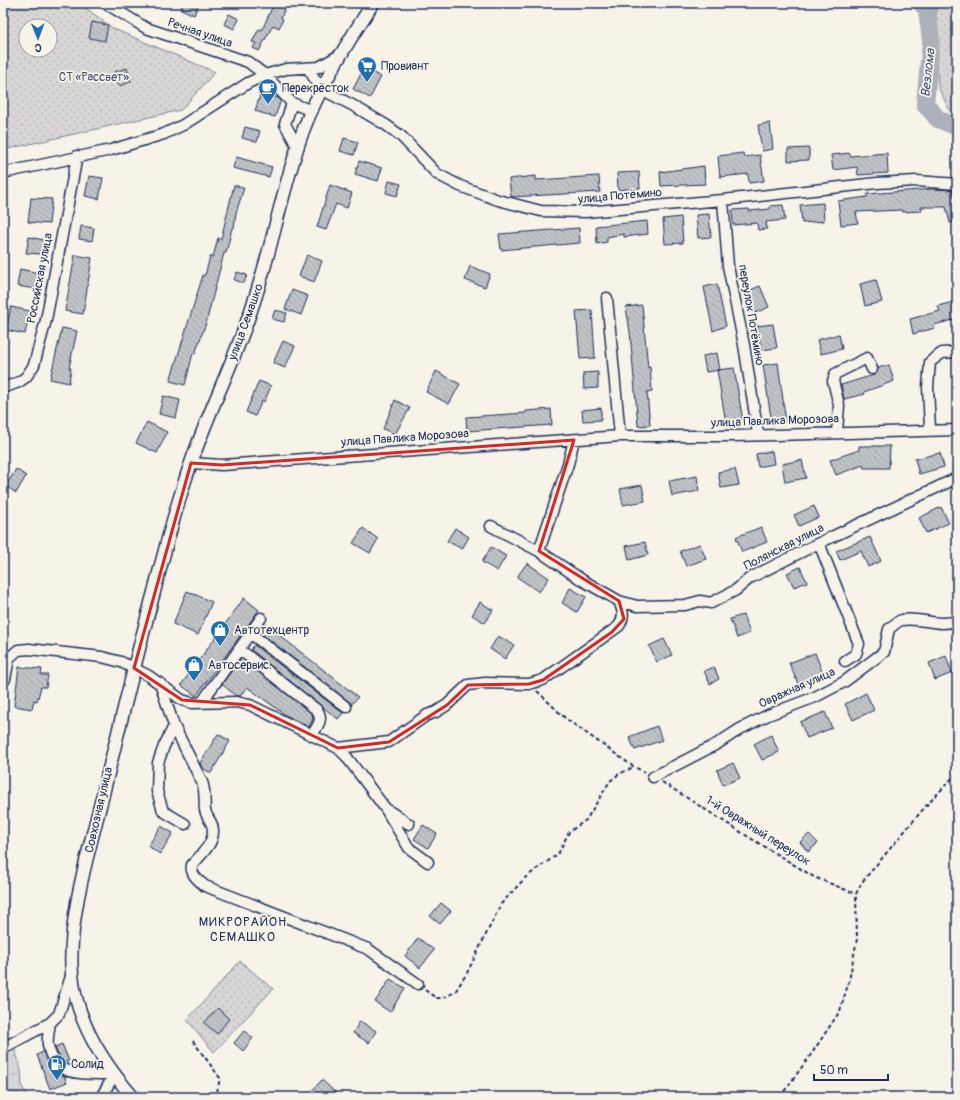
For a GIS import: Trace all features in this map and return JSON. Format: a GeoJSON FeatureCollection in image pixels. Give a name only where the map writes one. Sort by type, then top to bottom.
{"type":"FeatureCollection","features":[{"type":"Feature","properties":{"kind":"main road","name":"улица Семашко"},"geometry":{"type":"LineString","coordinates":[[139,649],[170,530],[191,463],[251,313],[298,148],[321,89],[338,56],[373,3]]}},
{"type":"Feature","properties":{"kind":"main road","name":"Совхозная улица"},"geometry":{"type":"LineString","coordinates":[[133,1097],[93,1042],[82,1019],[76,1001],[72,973],[73,930],[78,902],[139,649]]}},
{"type":"Feature","properties":{"kind":"street","name":"Речная улица"},"geometry":{"type":"LineString","coordinates":[[105,3],[142,26],[248,62],[265,75],[292,103]]}},
{"type":"Feature","properties":{"kind":"street"},"geometry":{"type":"LineString","coordinates":[[3,173],[126,146],[164,134],[183,125],[231,92],[265,75],[286,69],[319,67],[338,56]]}},
{"type":"Feature","properties":{"kind":"street"},"geometry":{"type":"LineString","coordinates":[[308,68],[321,89]]}},
{"type":"Feature","properties":{"kind":"street","name":"улица Потёмино"},"geometry":{"type":"LineString","coordinates":[[321,89],[386,125],[401,136],[437,174],[460,186],[520,207],[555,212],[585,212],[723,200],[877,183],[917,181],[957,184]]}},
{"type":"Feature","properties":{"kind":"street"},"geometry":{"type":"LineString","coordinates":[[298,148],[285,124],[292,103],[312,111]]}},
{"type":"Feature","properties":{"kind":"street","name":"Российская улица"},"geometry":{"type":"LineString","coordinates":[[3,388],[19,382],[26,377],[34,366],[46,320],[77,156]]}},
{"type":"Feature","properties":{"kind":"street","name":"переулок Потёмино"},"geometry":{"type":"LineString","coordinates":[[723,200],[728,266],[744,345],[758,434]]}},
{"type":"Feature","properties":{"kind":"street"},"geometry":{"type":"LineString","coordinates":[[607,298],[620,436]]}},
{"type":"Feature","properties":{"kind":"street"},"geometry":{"type":"LineString","coordinates":[[930,429],[928,387],[930,362],[942,353],[957,352]]}},
{"type":"Feature","properties":{"kind":"street"},"geometry":{"type":"LineString","coordinates":[[837,432],[839,405],[833,381],[835,374],[867,358],[872,369]]}},
{"type":"Feature","properties":{"kind":"street","name":"улица Павлика Морозова"},"geometry":{"type":"LineString","coordinates":[[191,463],[222,465],[620,436],[735,436],[930,429],[957,430]]}},
{"type":"Feature","properties":{"kind":"street"},"geometry":{"type":"LineString","coordinates":[[539,551],[570,459],[574,440]]}},
{"type":"Feature","properties":{"kind":"street","name":"Полянская улица"},"geometry":{"type":"LineString","coordinates":[[491,526],[539,551],[582,580],[618,601],[637,606],[685,605],[700,601],[711,603],[717,602],[750,578],[819,543],[957,478]]}},
{"type":"Feature","properties":{"kind":"street"},"geometry":{"type":"LineString","coordinates":[[819,543],[859,644],[856,654],[845,661]]}},
{"type":"Feature","properties":{"kind":"street"},"geometry":{"type":"LineString","coordinates":[[618,601],[622,609],[624,619]]}},
{"type":"Feature","properties":{"kind":"street"},"geometry":{"type":"LineString","coordinates":[[338,748],[388,742],[427,715],[436,712],[468,685],[485,683],[529,684],[543,680],[612,632],[624,619],[628,612],[637,606]]}},
{"type":"Feature","properties":{"kind":"street"},"geometry":{"type":"LineString","coordinates":[[202,702],[260,618]]}},
{"type":"Feature","properties":{"kind":"street","name":"Овражная улица"},"geometry":{"type":"LineString","coordinates":[[653,777],[768,715],[814,697],[844,682],[884,652],[889,629],[898,622],[910,620],[940,624],[957,621]]}},
{"type":"Feature","properties":{"kind":"street"},"geometry":{"type":"LineString","coordinates":[[250,633],[346,707]]}},
{"type":"Feature","properties":{"kind":"street"},"geometry":{"type":"LineString","coordinates":[[239,649],[317,710],[319,713],[320,722],[312,735]]}},
{"type":"Feature","properties":{"kind":"street"},"geometry":{"type":"LineString","coordinates":[[4,679],[9,658],[18,650],[44,650],[102,657],[121,662],[160,683],[182,700],[192,703],[237,702],[250,705],[338,748],[346,756],[385,808],[409,848],[428,862]]}},
{"type":"Feature","properties":{"kind":"street"},"geometry":{"type":"LineString","coordinates":[[160,683],[174,726],[206,792],[206,816],[211,823],[213,830],[212,842],[192,865],[191,869],[199,881],[219,891],[368,949],[418,984]]}},
{"type":"Feature","properties":{"kind":"street"},"geometry":{"type":"LineString","coordinates":[[174,726],[160,754],[157,790],[163,811],[186,824]]}},
{"type":"Feature","properties":{"kind":"street"},"geometry":{"type":"LineString","coordinates":[[385,808],[409,824]]}},
{"type":"Feature","properties":{"kind":"street"},"geometry":{"type":"LineString","coordinates":[[3,1048],[50,1023],[59,1014],[72,973]]}},
{"type":"Feature","properties":{"kind":"street"},"geometry":{"type":"LineString","coordinates":[[50,1023],[48,1045],[55,1064],[68,1072],[115,1074],[101,1097]]}},
{"type":"Feature","properties":{"kind":"path","name":"1-й Овражный переулок"},"geometry":{"type":"LineString","coordinates":[[529,684],[565,718],[634,767],[653,777],[814,877],[856,894]]}},
{"type":"Feature","properties":{"kind":"path"},"geometry":{"type":"LineString","coordinates":[[418,984],[436,998],[443,998],[455,992],[467,973],[501,904],[526,877],[558,854],[568,832],[586,820],[610,781],[619,774],[634,767]]}},
{"type":"Feature","properties":{"kind":"path"},"geometry":{"type":"LineString","coordinates":[[780,1097],[840,1011],[849,981],[857,939],[856,894],[862,882],[925,807],[957,773]]}},
{"type":"Feature","properties":{"kind":"path"},"geometry":{"type":"LineString","coordinates":[[193,1041],[220,1078],[216,1097]]}},
{"type":"Feature","properties":{"kind":"highlighted area"},"geometry":{"type":"Polygon","coordinates":[[[574,440],[539,551],[619,601],[624,619],[612,632],[543,680],[529,684],[468,685],[447,705],[389,742],[338,748],[250,705],[182,700],[134,668],[191,463],[222,465],[574,440]]]}},
{"type":"Feature","properties":{"kind":"green space","name":"СТ «Рассвет»"},"geometry":{"type":"Polygon","coordinates":[[[3,3],[79,3],[114,29],[215,72],[181,110],[3,150],[3,3]]]}},
{"type":"Feature","properties":{"kind":"green space"},"geometry":{"type":"Polygon","coordinates":[[[936,3],[957,3],[957,113],[951,113],[938,87],[936,3]]]}},
{"type":"Feature","properties":{"kind":"green space"},"geometry":{"type":"Polygon","coordinates":[[[240,961],[273,989],[214,1052],[187,1020],[240,961]]]}},
{"type":"Feature","properties":{"kind":"green space"},"geometry":{"type":"Polygon","coordinates":[[[9,1049],[15,1049],[21,1070],[22,1087],[29,1097],[3,1097],[3,1053],[9,1049]]]}},
{"type":"Feature","properties":{"kind":"building"},"geometry":{"type":"Polygon","coordinates":[[[183,3],[199,3],[194,15],[181,9],[183,3]]]}},
{"type":"Feature","properties":{"kind":"building"},"geometry":{"type":"Polygon","coordinates":[[[274,3],[287,3],[281,18],[283,19],[279,28],[273,25],[259,51],[253,48],[256,43],[252,42],[259,29],[262,30],[274,3]]]}},
{"type":"Feature","properties":{"kind":"building"},"geometry":{"type":"Polygon","coordinates":[[[229,14],[239,19],[234,29],[224,24],[229,14]]]}},
{"type":"Feature","properties":{"kind":"building"},"geometry":{"type":"Polygon","coordinates":[[[92,22],[108,25],[105,41],[89,38],[92,22]]]}},
{"type":"Feature","properties":{"kind":"building"},"geometry":{"type":"Polygon","coordinates":[[[127,68],[131,82],[119,86],[114,72],[127,68]]]}},
{"type":"Feature","properties":{"kind":"building","name":"Провиант"},"geometry":{"type":"Polygon","coordinates":[[[364,68],[381,77],[370,98],[353,89],[364,68]]]}},
{"type":"Feature","properties":{"kind":"building","name":"Перекрёсток"},"geometry":{"type":"Polygon","coordinates":[[[261,92],[281,100],[275,117],[255,111],[261,92]]]}},
{"type":"Feature","properties":{"kind":"building"},"geometry":{"type":"Polygon","coordinates":[[[770,123],[773,149],[762,151],[758,125],[770,123]]]}},
{"type":"Feature","properties":{"kind":"building"},"geometry":{"type":"Polygon","coordinates":[[[245,127],[260,131],[257,142],[242,138],[245,127]]]}},
{"type":"Feature","properties":{"kind":"building"},"geometry":{"type":"Polygon","coordinates":[[[344,138],[358,142],[354,155],[340,151],[344,138]]]}},
{"type":"Feature","properties":{"kind":"building"},"geometry":{"type":"Polygon","coordinates":[[[809,148],[809,160],[788,161],[788,149],[809,148]]]}},
{"type":"Feature","properties":{"kind":"building"},"geometry":{"type":"Polygon","coordinates":[[[743,153],[744,157],[760,155],[764,181],[749,183],[748,174],[720,177],[718,156],[743,153]]]}},
{"type":"Feature","properties":{"kind":"building"},"geometry":{"type":"Polygon","coordinates":[[[850,153],[850,156],[887,153],[888,173],[858,175],[857,167],[833,170],[831,155],[850,153]]]}},
{"type":"Feature","properties":{"kind":"building"},"geometry":{"type":"Polygon","coordinates":[[[236,157],[272,167],[269,177],[233,168],[236,157]]]}},
{"type":"Feature","properties":{"kind":"building"},"geometry":{"type":"Polygon","coordinates":[[[359,161],[382,168],[378,181],[355,174],[359,161]]]}},
{"type":"Feature","properties":{"kind":"building"},"geometry":{"type":"Polygon","coordinates":[[[704,166],[705,184],[661,186],[660,172],[704,166]]]}},
{"type":"Feature","properties":{"kind":"building"},"geometry":{"type":"Polygon","coordinates":[[[639,172],[640,188],[618,190],[617,173],[639,172]]]}},
{"type":"Feature","properties":{"kind":"building"},"geometry":{"type":"Polygon","coordinates":[[[89,176],[103,178],[99,199],[85,196],[89,176]]]}},
{"type":"Feature","properties":{"kind":"building"},"geometry":{"type":"Polygon","coordinates":[[[536,176],[536,180],[599,176],[600,192],[511,197],[509,179],[536,176]]]}},
{"type":"Feature","properties":{"kind":"building"},"geometry":{"type":"Polygon","coordinates":[[[389,181],[401,184],[397,196],[386,193],[389,181]]]}},
{"type":"Feature","properties":{"kind":"building"},"geometry":{"type":"Polygon","coordinates":[[[234,185],[244,188],[236,213],[234,228],[232,228],[226,253],[224,253],[206,323],[195,354],[193,353],[185,385],[170,381],[203,275],[205,275],[210,257],[213,257],[218,238],[221,239],[234,185]]]}},
{"type":"Feature","properties":{"kind":"building"},"geometry":{"type":"Polygon","coordinates":[[[330,185],[352,193],[347,208],[336,204],[326,230],[317,227],[330,185]]]}},
{"type":"Feature","properties":{"kind":"building"},"geometry":{"type":"Polygon","coordinates":[[[932,189],[952,190],[957,205],[957,221],[950,223],[946,207],[921,207],[922,211],[903,212],[902,210],[856,212],[858,223],[841,225],[838,201],[867,197],[867,194],[932,189]]]}},
{"type":"Feature","properties":{"kind":"building"},"geometry":{"type":"Polygon","coordinates":[[[31,198],[52,199],[49,224],[28,222],[31,198]]]}},
{"type":"Feature","properties":{"kind":"building"},"geometry":{"type":"Polygon","coordinates":[[[823,203],[824,221],[802,223],[800,205],[823,203]]]}},
{"type":"Feature","properties":{"kind":"building"},"geometry":{"type":"Polygon","coordinates":[[[783,205],[785,220],[766,222],[767,229],[758,230],[757,223],[733,225],[732,210],[749,209],[749,211],[770,209],[770,206],[783,205]]]}},
{"type":"Feature","properties":{"kind":"building"},"geometry":{"type":"Polygon","coordinates":[[[709,214],[711,237],[698,238],[696,215],[709,214]]]}},
{"type":"Feature","properties":{"kind":"building"},"geometry":{"type":"Polygon","coordinates":[[[681,217],[683,243],[665,244],[663,219],[681,217]]]}},
{"type":"Feature","properties":{"kind":"building"},"geometry":{"type":"Polygon","coordinates":[[[647,221],[648,234],[624,237],[624,234],[607,237],[607,242],[597,244],[596,226],[647,221]]]}},
{"type":"Feature","properties":{"kind":"building"},"geometry":{"type":"Polygon","coordinates":[[[81,226],[94,228],[92,241],[79,239],[81,226]]]}},
{"type":"Feature","properties":{"kind":"building"},"geometry":{"type":"Polygon","coordinates":[[[579,228],[580,243],[501,250],[499,234],[579,228]]]}},
{"type":"Feature","properties":{"kind":"building"},"geometry":{"type":"Polygon","coordinates":[[[29,237],[44,240],[41,254],[26,253],[29,237]]]}},
{"type":"Feature","properties":{"kind":"building"},"geometry":{"type":"Polygon","coordinates":[[[75,255],[92,258],[83,314],[65,311],[75,255]]]}},
{"type":"Feature","properties":{"kind":"building"},"geometry":{"type":"Polygon","coordinates":[[[307,255],[322,261],[314,282],[299,276],[307,255]]]}},
{"type":"Feature","properties":{"kind":"building"},"geometry":{"type":"Polygon","coordinates":[[[470,266],[490,274],[485,287],[465,280],[470,266]]]}},
{"type":"Feature","properties":{"kind":"building"},"geometry":{"type":"Polygon","coordinates":[[[20,269],[39,273],[36,289],[17,286],[20,269]]]}},
{"type":"Feature","properties":{"kind":"building"},"geometry":{"type":"Polygon","coordinates":[[[237,272],[247,275],[244,283],[234,280],[237,272]]]}},
{"type":"Feature","properties":{"kind":"building"},"geometry":{"type":"Polygon","coordinates":[[[876,280],[882,302],[865,306],[860,284],[876,280]]]}},
{"type":"Feature","properties":{"kind":"building"},"geometry":{"type":"Polygon","coordinates":[[[717,284],[726,326],[713,331],[704,287],[717,284]]]}},
{"type":"Feature","properties":{"kind":"building"},"geometry":{"type":"Polygon","coordinates":[[[760,286],[769,307],[755,313],[746,292],[760,286]]]}},
{"type":"Feature","properties":{"kind":"building"},"geometry":{"type":"Polygon","coordinates":[[[292,290],[308,296],[301,315],[285,309],[292,290]]]}},
{"type":"Feature","properties":{"kind":"building"},"geometry":{"type":"Polygon","coordinates":[[[957,301],[957,319],[934,325],[935,328],[913,334],[910,319],[940,311],[938,306],[957,301]]]}},
{"type":"Feature","properties":{"kind":"building"},"geometry":{"type":"Polygon","coordinates":[[[642,305],[648,368],[650,367],[652,391],[647,392],[650,425],[638,426],[630,332],[626,307],[642,305]]]}},
{"type":"Feature","properties":{"kind":"building"},"geometry":{"type":"Polygon","coordinates":[[[11,307],[30,311],[25,334],[6,330],[11,307]]]}},
{"type":"Feature","properties":{"kind":"building"},"geometry":{"type":"Polygon","coordinates":[[[275,310],[287,313],[284,322],[272,319],[275,310]]]}},
{"type":"Feature","properties":{"kind":"building"},"geometry":{"type":"Polygon","coordinates":[[[592,310],[595,358],[580,359],[576,311],[592,310]]]}},
{"type":"Feature","properties":{"kind":"building"},"geometry":{"type":"Polygon","coordinates":[[[773,324],[777,348],[761,350],[757,326],[773,324]]]}},
{"type":"Feature","properties":{"kind":"building"},"geometry":{"type":"Polygon","coordinates":[[[62,328],[77,331],[69,368],[71,368],[69,383],[50,379],[62,328]]]}},
{"type":"Feature","properties":{"kind":"building"},"geometry":{"type":"Polygon","coordinates":[[[839,334],[842,349],[821,354],[817,340],[839,334]]]}},
{"type":"Feature","properties":{"kind":"building"},"geometry":{"type":"Polygon","coordinates":[[[283,341],[295,346],[285,368],[273,363],[283,341]]]}},
{"type":"Feature","properties":{"kind":"building"},"geometry":{"type":"Polygon","coordinates":[[[717,353],[720,370],[706,372],[703,356],[717,353]]]}},
{"type":"Feature","properties":{"kind":"building"},"geometry":{"type":"Polygon","coordinates":[[[778,363],[786,422],[772,424],[763,365],[778,363]]]}},
{"type":"Feature","properties":{"kind":"building"},"geometry":{"type":"Polygon","coordinates":[[[889,365],[894,381],[864,392],[865,394],[844,399],[841,385],[874,375],[878,368],[889,365]]]}},
{"type":"Feature","properties":{"kind":"building"},"geometry":{"type":"Polygon","coordinates":[[[734,368],[743,421],[726,423],[717,370],[734,368]]]}},
{"type":"Feature","properties":{"kind":"building"},"geometry":{"type":"Polygon","coordinates":[[[436,371],[460,384],[449,404],[426,392],[436,371]]]}},
{"type":"Feature","properties":{"kind":"building"},"geometry":{"type":"Polygon","coordinates":[[[598,372],[598,388],[584,389],[583,373],[598,372]]]}},
{"type":"Feature","properties":{"kind":"building"},"geometry":{"type":"Polygon","coordinates":[[[259,381],[271,386],[264,402],[262,401],[255,416],[246,412],[259,381]]]}},
{"type":"Feature","properties":{"kind":"building"},"geometry":{"type":"Polygon","coordinates":[[[163,396],[180,400],[176,418],[159,414],[163,396]]]}},
{"type":"Feature","properties":{"kind":"building"},"geometry":{"type":"Polygon","coordinates":[[[395,400],[410,408],[395,434],[383,429],[395,400]]]}},
{"type":"Feature","properties":{"kind":"building"},"geometry":{"type":"Polygon","coordinates":[[[601,408],[601,420],[583,421],[582,410],[601,408]]]}},
{"type":"Feature","properties":{"kind":"building"},"geometry":{"type":"Polygon","coordinates":[[[551,409],[552,425],[467,431],[466,417],[526,413],[526,411],[551,409]]]}},
{"type":"Feature","properties":{"kind":"building"},"geometry":{"type":"Polygon","coordinates":[[[147,422],[167,432],[157,453],[136,443],[147,422]]]}},
{"type":"Feature","properties":{"kind":"building"},"geometry":{"type":"Polygon","coordinates":[[[859,446],[890,446],[889,468],[864,468],[863,465],[836,475],[830,460],[859,450],[859,446]]]}},
{"type":"Feature","properties":{"kind":"building"},"geometry":{"type":"Polygon","coordinates":[[[772,451],[774,464],[758,467],[756,454],[772,451]]]}},
{"type":"Feature","properties":{"kind":"building"},"geometry":{"type":"Polygon","coordinates":[[[940,453],[944,467],[919,474],[915,459],[940,453]]]}},
{"type":"Feature","properties":{"kind":"building"},"geometry":{"type":"Polygon","coordinates":[[[802,460],[806,478],[785,482],[782,464],[802,460]]]}},
{"type":"Feature","properties":{"kind":"building"},"geometry":{"type":"Polygon","coordinates":[[[16,469],[26,476],[16,493],[6,486],[16,469]]]}},
{"type":"Feature","properties":{"kind":"building"},"geometry":{"type":"Polygon","coordinates":[[[735,469],[739,485],[721,488],[718,472],[735,469]]]}},
{"type":"Feature","properties":{"kind":"building"},"geometry":{"type":"Polygon","coordinates":[[[697,476],[699,491],[672,496],[669,481],[697,476]]]}},
{"type":"Feature","properties":{"kind":"building"},"geometry":{"type":"Polygon","coordinates":[[[642,485],[645,501],[623,505],[620,489],[642,485]]]}},
{"type":"Feature","properties":{"kind":"building"},"geometry":{"type":"Polygon","coordinates":[[[814,506],[819,517],[799,526],[794,515],[814,506]]]}},
{"type":"Feature","properties":{"kind":"building"},"geometry":{"type":"Polygon","coordinates":[[[941,507],[949,523],[926,533],[919,518],[941,507]]]}},
{"type":"Feature","properties":{"kind":"building"},"geometry":{"type":"Polygon","coordinates":[[[761,527],[767,542],[742,552],[736,537],[761,527]]]}},
{"type":"Feature","properties":{"kind":"building"},"geometry":{"type":"Polygon","coordinates":[[[363,528],[378,539],[370,553],[353,543],[363,528]]]}},
{"type":"Feature","properties":{"kind":"building"},"geometry":{"type":"Polygon","coordinates":[[[455,528],[469,537],[462,549],[447,541],[455,528]]]}},
{"type":"Feature","properties":{"kind":"building"},"geometry":{"type":"Polygon","coordinates":[[[870,537],[881,561],[868,567],[861,551],[840,560],[836,551],[870,537]]]}},
{"type":"Feature","properties":{"kind":"building"},"geometry":{"type":"Polygon","coordinates":[[[645,542],[648,555],[629,560],[626,546],[645,542]]]}},
{"type":"Feature","properties":{"kind":"building"},"geometry":{"type":"Polygon","coordinates":[[[700,544],[706,559],[686,566],[680,551],[700,544]]]}},
{"type":"Feature","properties":{"kind":"building"},"geometry":{"type":"Polygon","coordinates":[[[491,547],[506,556],[497,571],[482,562],[491,547]]]}},
{"type":"Feature","properties":{"kind":"building"},"geometry":{"type":"Polygon","coordinates":[[[527,563],[549,578],[539,592],[517,577],[527,563]]]}},
{"type":"Feature","properties":{"kind":"building"},"geometry":{"type":"Polygon","coordinates":[[[800,567],[807,582],[794,587],[787,573],[800,567]]]}},
{"type":"Feature","properties":{"kind":"building"},"geometry":{"type":"Polygon","coordinates":[[[570,588],[586,597],[577,612],[562,603],[570,588]]]}},
{"type":"Feature","properties":{"kind":"building"},"geometry":{"type":"Polygon","coordinates":[[[187,591],[212,602],[198,635],[173,624],[187,591]]]}},
{"type":"Feature","properties":{"kind":"building","name":"Автотехцентр"},"geometry":{"type":"Polygon","coordinates":[[[244,598],[259,610],[196,696],[181,685],[244,598]]]}},
{"type":"Feature","properties":{"kind":"building"},"geometry":{"type":"Polygon","coordinates":[[[480,602],[493,610],[485,623],[472,615],[480,602]]]}},
{"type":"Feature","properties":{"kind":"building"},"geometry":{"type":"Polygon","coordinates":[[[743,615],[750,633],[737,638],[730,619],[743,615]]]}},
{"type":"Feature","properties":{"kind":"building"},"geometry":{"type":"Polygon","coordinates":[[[265,624],[358,697],[352,704],[262,634],[260,631],[265,624]]]}},
{"type":"Feature","properties":{"kind":"building"},"geometry":{"type":"Polygon","coordinates":[[[498,636],[514,645],[505,659],[490,649],[498,636]]]}},
{"type":"Feature","properties":{"kind":"building"},"geometry":{"type":"Polygon","coordinates":[[[664,639],[672,655],[657,662],[649,646],[664,639]]]}},
{"type":"Feature","properties":{"kind":"building"},"geometry":{"type":"Polygon","coordinates":[[[254,645],[343,713],[338,719],[251,650],[254,645]]]}},
{"type":"Feature","properties":{"kind":"building"},"geometry":{"type":"Polygon","coordinates":[[[815,653],[824,676],[799,686],[789,663],[815,653]]]}},
{"type":"Feature","properties":{"kind":"building"},"geometry":{"type":"Polygon","coordinates":[[[946,656],[952,673],[935,680],[929,663],[946,656]]]}},
{"type":"Feature","properties":{"kind":"building"},"geometry":{"type":"Polygon","coordinates":[[[241,658],[312,714],[313,719],[309,727],[287,716],[247,687],[240,696],[236,696],[222,684],[241,658]]]}},
{"type":"Feature","properties":{"kind":"building"},"geometry":{"type":"Polygon","coordinates":[[[19,667],[42,669],[41,675],[48,675],[46,687],[41,687],[37,701],[34,700],[32,709],[14,706],[19,667]]]}},
{"type":"Feature","properties":{"kind":"building"},"geometry":{"type":"Polygon","coordinates":[[[714,667],[719,679],[710,684],[704,671],[714,667]]]}},
{"type":"Feature","properties":{"kind":"building"},"geometry":{"type":"Polygon","coordinates":[[[866,693],[874,710],[853,720],[845,704],[866,693]]]}},
{"type":"Feature","properties":{"kind":"building"},"geometry":{"type":"Polygon","coordinates":[[[825,712],[832,728],[807,738],[800,722],[825,712]]]}},
{"type":"Feature","properties":{"kind":"building"},"geometry":{"type":"Polygon","coordinates":[[[657,726],[662,740],[635,750],[629,737],[657,726]]]}},
{"type":"Feature","properties":{"kind":"building"},"geometry":{"type":"Polygon","coordinates":[[[218,734],[230,741],[211,773],[202,768],[200,763],[218,734]]]}},
{"type":"Feature","properties":{"kind":"building"},"geometry":{"type":"Polygon","coordinates":[[[771,735],[779,752],[762,760],[754,744],[771,735]]]}},
{"type":"Feature","properties":{"kind":"building"},"geometry":{"type":"Polygon","coordinates":[[[733,763],[740,778],[723,785],[717,770],[733,763]]]}},
{"type":"Feature","properties":{"kind":"building"},"geometry":{"type":"Polygon","coordinates":[[[423,825],[437,834],[428,848],[414,839],[423,825]]]}},
{"type":"Feature","properties":{"kind":"building"},"geometry":{"type":"Polygon","coordinates":[[[161,826],[173,833],[160,854],[148,846],[161,826]]]}},
{"type":"Feature","properties":{"kind":"building"},"geometry":{"type":"Polygon","coordinates":[[[809,834],[818,843],[808,852],[800,842],[809,834]]]}},
{"type":"Feature","properties":{"kind":"building"},"geometry":{"type":"Polygon","coordinates":[[[441,903],[451,911],[440,924],[430,916],[441,903]]]}},
{"type":"Feature","properties":{"kind":"building"},"geometry":{"type":"Polygon","coordinates":[[[418,938],[434,950],[420,968],[405,956],[418,938]]]}},
{"type":"Feature","properties":{"kind":"building"},"geometry":{"type":"Polygon","coordinates":[[[390,979],[405,988],[390,1012],[375,1002],[390,979]]]}},
{"type":"Feature","properties":{"kind":"building"},"geometry":{"type":"Polygon","coordinates":[[[218,1008],[229,1019],[217,1034],[204,1023],[218,1008]]]}},
{"type":"Feature","properties":{"kind":"building"},"geometry":{"type":"Polygon","coordinates":[[[360,1021],[376,1031],[369,1043],[353,1033],[360,1021]]]}},
{"type":"Feature","properties":{"kind":"building"},"geometry":{"type":"Polygon","coordinates":[[[244,1031],[253,1038],[243,1051],[234,1043],[244,1031]]]}},
{"type":"Feature","properties":{"kind":"building"},"geometry":{"type":"Polygon","coordinates":[[[62,1044],[69,1061],[65,1062],[57,1053],[55,1047],[62,1044]]]}},
{"type":"Feature","properties":{"kind":"building"},"geometry":{"type":"Polygon","coordinates":[[[43,1052],[52,1068],[64,1076],[67,1082],[50,1089],[37,1055],[43,1052]]]}},
{"type":"Feature","properties":{"kind":"building"},"geometry":{"type":"Polygon","coordinates":[[[322,1080],[340,1097],[306,1097],[322,1080]]]}},
{"type":"Feature","properties":{"kind":"waterway","name":"Везлома"},"geometry":{"type":"LineString","coordinates":[[921,3],[927,10],[931,41],[925,104],[938,119],[957,127]]}},
{"type":"Feature","properties":{"kind":"place","name":"Провиант"},"geometry":{"type":"Point","coordinates":[367,83]}},
{"type":"Feature","properties":{"kind":"place","name":"Перекрёсток"},"geometry":{"type":"Point","coordinates":[268,105]}},
{"type":"Feature","properties":{"kind":"place","name":"Автотехцентр"},"geometry":{"type":"Point","coordinates":[220,647]}},
{"type":"Feature","properties":{"kind":"place","name":"Автосервис."},"geometry":{"type":"Point","coordinates":[194,682]}},
{"type":"Feature","properties":{"kind":"place","name":"Солид"},"geometry":{"type":"Point","coordinates":[57,1081]}},
{"type":"Feature","properties":{"kind":"district","name":"МИКРОРАЙОН СЕМАШКО"},"geometry":{"type":"Point","coordinates":[243,930]}}]}
